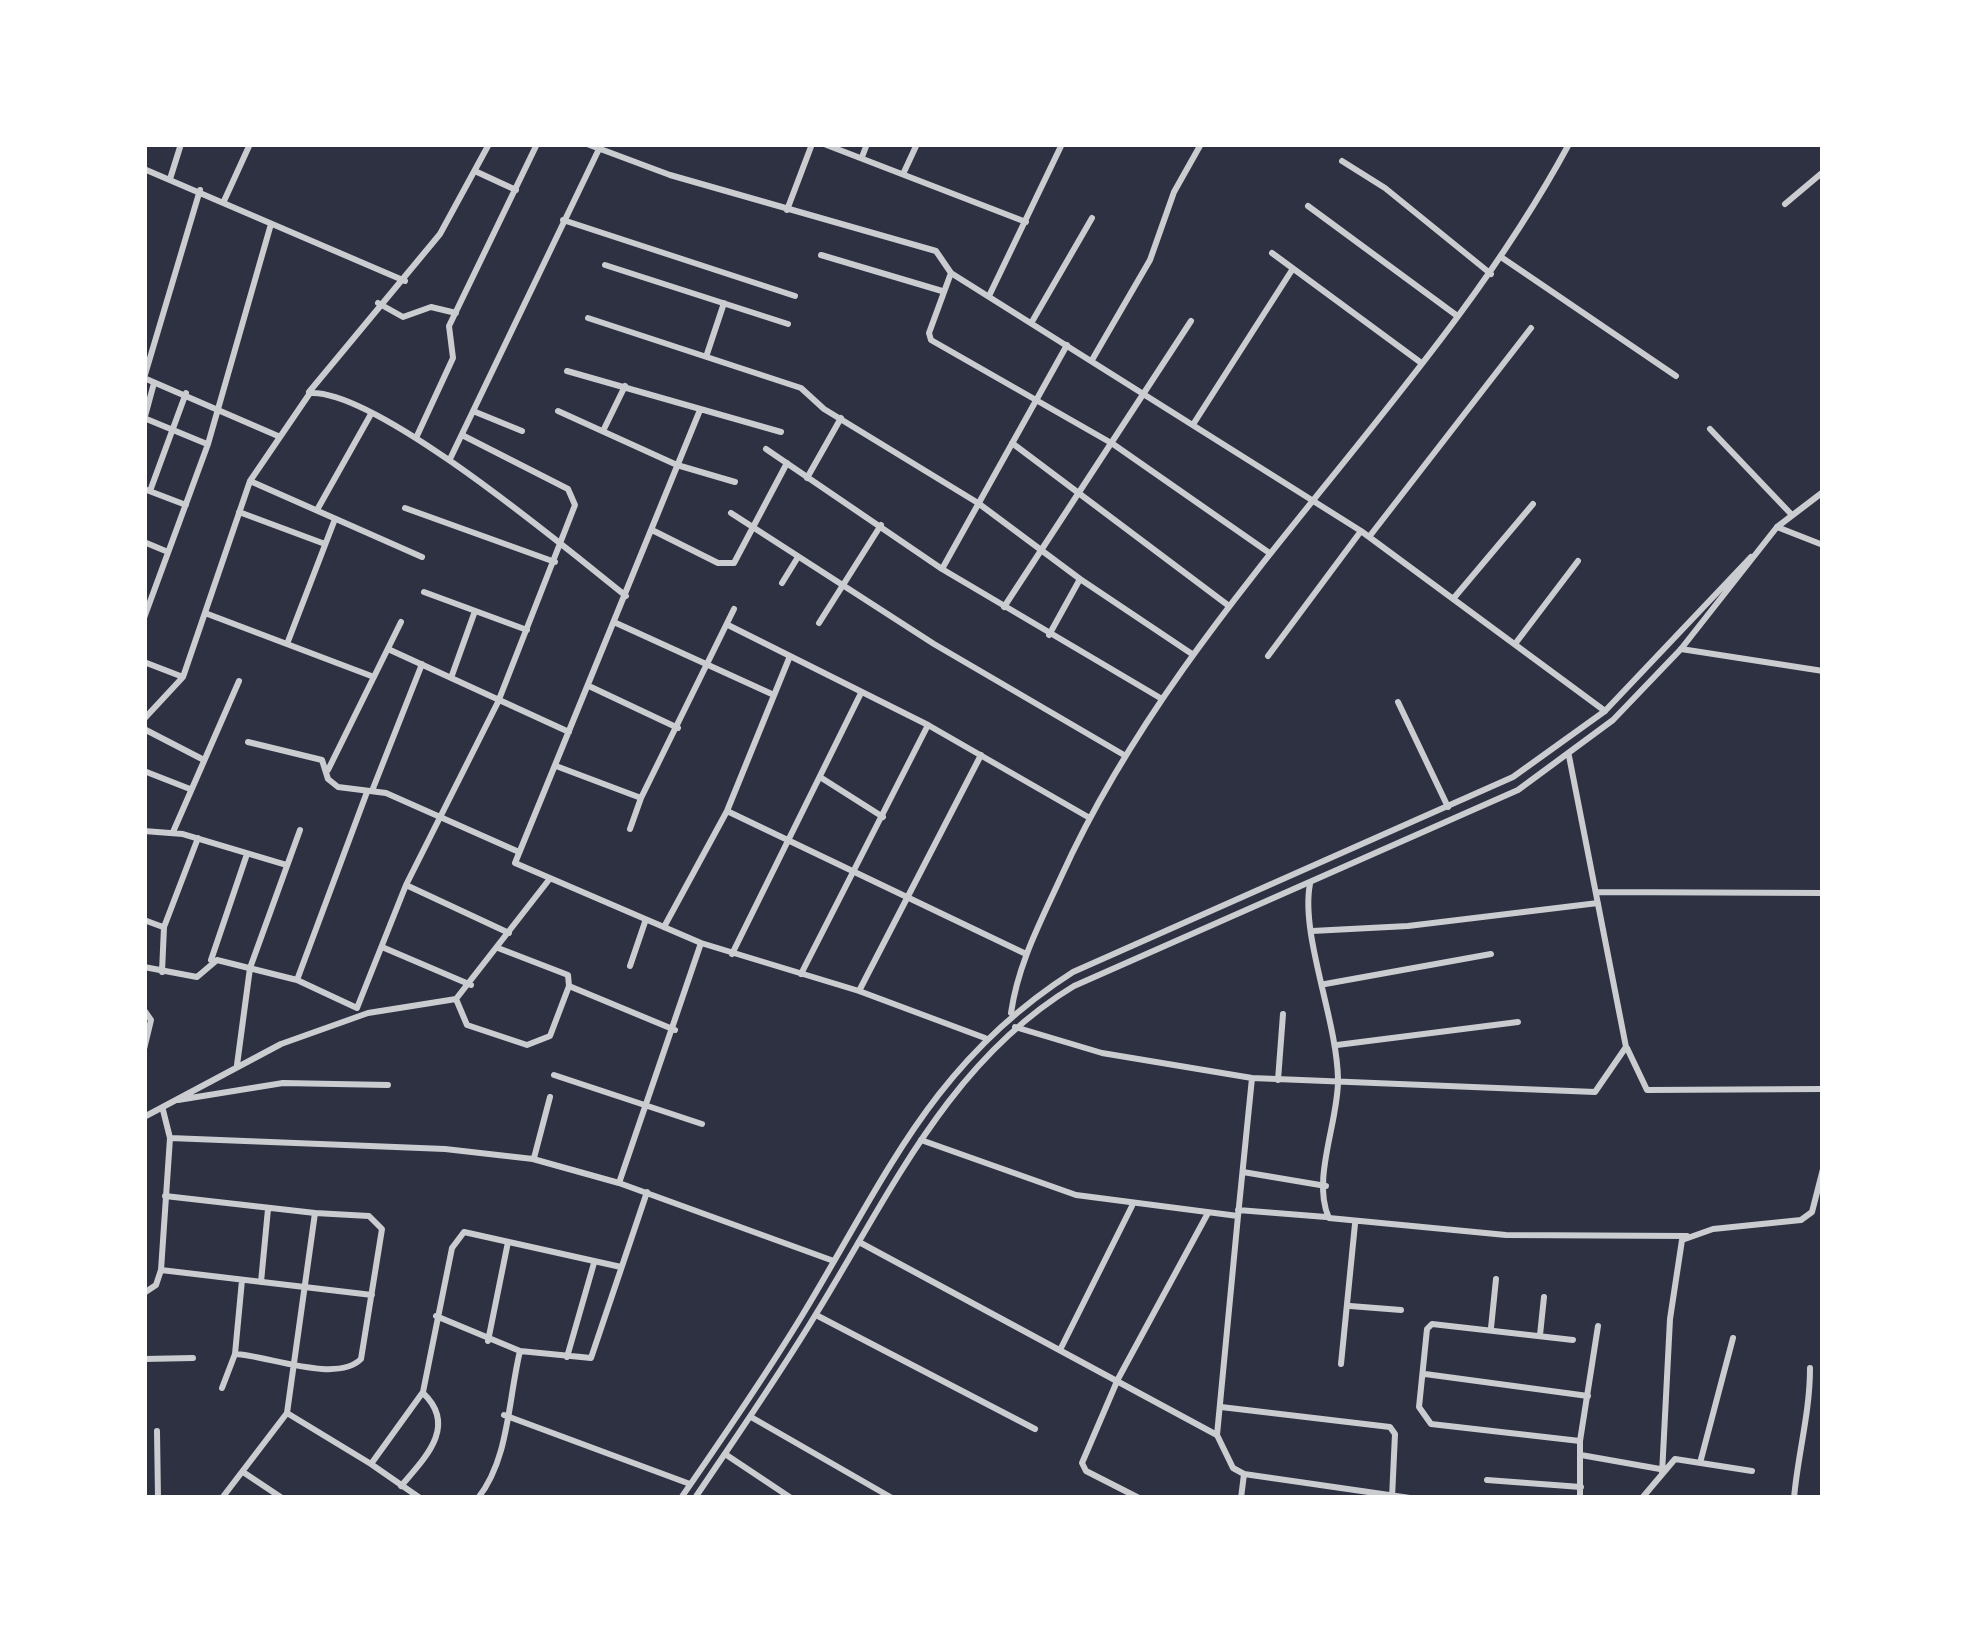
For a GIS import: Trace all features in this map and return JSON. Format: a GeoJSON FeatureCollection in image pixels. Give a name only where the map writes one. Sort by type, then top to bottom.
{"type":"FeatureCollection","features":[{"type":"Feature","properties":{"kind":"street"},"geometry":{"type":"LineString","coordinates":[[170,178],[181,144]]}},
{"type":"Feature","properties":{"kind":"street"},"geometry":{"type":"LineString","coordinates":[[224,201],[250,144]]}},
{"type":"Feature","properties":{"kind":"street"},"geometry":{"type":"LineString","coordinates":[[144,718],[183,677],[250,481],[306,395],[378,303],[405,281],[477,172],[489,144]]}},
{"type":"Feature","properties":{"kind":"street"},"geometry":{"type":"LineString","coordinates":[[416,438],[453,358],[448,330],[537,144]]}},
{"type":"Feature","properties":{"kind":"street"},"geometry":{"type":"LineString","coordinates":[[587,144],[787,210],[936,251],[952,273],[1361,531],[1605,711]]}},
{"type":"Feature","properties":{"kind":"street"},"geometry":{"type":"LineString","coordinates":[[787,210],[812,144]]}},
{"type":"Feature","properties":{"kind":"street"},"geometry":{"type":"LineString","coordinates":[[824,144],[1026,222]]}},
{"type":"Feature","properties":{"kind":"street"},"geometry":{"type":"LineString","coordinates":[[862,158],[867,144]]}},
{"type":"Feature","properties":{"kind":"street"},"geometry":{"type":"LineString","coordinates":[[904,172],[917,144]]}},
{"type":"Feature","properties":{"kind":"street"},"geometry":{"type":"LineString","coordinates":[[989,296],[1062,144]]}},
{"type":"Feature","properties":{"kind":"street"},"geometry":{"type":"LineString","coordinates":[[1092,360],[1150,260],[1174,192],[1201,144]]}},
{"type":"Feature","properties":{"kind":"street"},"geometry":{"type":"LineString","coordinates":[[1011,1013],[1016,972],[1088,817],[1124,755],[1192,654],[1269,553],[1491,274],[1569,144]]}},
{"type":"Feature","properties":{"kind":"street"},"geometry":{"type":"LineString","coordinates":[[449,459],[599,149]]}},
{"type":"Feature","properties":{"kind":"street"},"geometry":{"type":"LineString","coordinates":[[1342,161],[1385,188],[1491,274]]}},
{"type":"Feature","properties":{"kind":"street"},"geometry":{"type":"LineString","coordinates":[[144,169],[405,281]]}},
{"type":"Feature","properties":{"kind":"street"},"geometry":{"type":"LineString","coordinates":[[477,172],[515,190]]}},
{"type":"Feature","properties":{"kind":"street"},"geometry":{"type":"LineString","coordinates":[[1785,204],[1823,172]]}},
{"type":"Feature","properties":{"kind":"street"},"geometry":{"type":"LineString","coordinates":[[200,190],[144,378],[278,436]]}},
{"type":"Feature","properties":{"kind":"street"},"geometry":{"type":"LineString","coordinates":[[1307,206],[1456,315]]}},
{"type":"Feature","properties":{"kind":"street"},"geometry":{"type":"LineString","coordinates":[[1033,320],[1092,218]]}},
{"type":"Feature","properties":{"kind":"street"},"geometry":{"type":"LineString","coordinates":[[563,220],[795,296]]}},
{"type":"Feature","properties":{"kind":"street"},"geometry":{"type":"LineString","coordinates":[[144,618],[208,444],[271,224]]}},
{"type":"Feature","properties":{"kind":"street"},"geometry":{"type":"LineString","coordinates":[[1272,253],[1420,362]]}},
{"type":"Feature","properties":{"kind":"street"},"geometry":{"type":"LineString","coordinates":[[821,255],[942,291]]}},
{"type":"Feature","properties":{"kind":"street"},"geometry":{"type":"LineString","coordinates":[[1501,257],[1676,376]]}},
{"type":"Feature","properties":{"kind":"street"},"geometry":{"type":"LineString","coordinates":[[605,265],[788,324]]}},
{"type":"Feature","properties":{"kind":"street"},"geometry":{"type":"LineString","coordinates":[[1194,423],[1293,269]]}},
{"type":"Feature","properties":{"kind":"street"},"geometry":{"type":"LineString","coordinates":[[952,273],[928,337],[1113,444],[1269,553]]}},
{"type":"Feature","properties":{"kind":"street"},"geometry":{"type":"LineString","coordinates":[[378,303],[403,317],[431,308],[456,313]]}},
{"type":"Feature","properties":{"kind":"street"},"geometry":{"type":"LineString","coordinates":[[707,354],[724,303]]}},
{"type":"Feature","properties":{"kind":"street"},"geometry":{"type":"LineString","coordinates":[[588,318],[801,388],[979,503],[1192,654]]}},
{"type":"Feature","properties":{"kind":"street"},"geometry":{"type":"LineString","coordinates":[[1004,607],[1191,321]]}},
{"type":"Feature","properties":{"kind":"street"},"geometry":{"type":"LineString","coordinates":[[1369,537],[1532,328]]}},
{"type":"Feature","properties":{"kind":"street"},"geometry":{"type":"LineString","coordinates":[[942,569],[1067,345]]}},
{"type":"Feature","properties":{"kind":"street"},"geometry":{"type":"LineString","coordinates":[[567,371],[781,432]]}},
{"type":"Feature","properties":{"kind":"street"},"geometry":{"type":"LineString","coordinates":[[154,382],[144,419],[208,444]]}},
{"type":"Feature","properties":{"kind":"street"},"geometry":{"type":"LineString","coordinates":[[604,431],[626,386]]}},
{"type":"Feature","properties":{"kind":"street"},"geometry":{"type":"LineString","coordinates":[[306,395],[319,392],[416,438],[626,596]]}},
{"type":"Feature","properties":{"kind":"street"},"geometry":{"type":"LineString","coordinates":[[185,505],[147,490],[186,393]]}},
{"type":"Feature","properties":{"kind":"street"},"geometry":{"type":"LineString","coordinates":[[558,410],[677,465],[735,482]]}},
{"type":"Feature","properties":{"kind":"street"},"geometry":{"type":"LineString","coordinates":[[700,410],[517,866],[701,944],[859,991],[985,1038]]}},
{"type":"Feature","properties":{"kind":"street"},"geometry":{"type":"LineString","coordinates":[[473,411],[522,431]]}},
{"type":"Feature","properties":{"kind":"street"},"geometry":{"type":"LineString","coordinates":[[317,510],[371,415]]}},
{"type":"Feature","properties":{"kind":"street"},"geometry":{"type":"LineString","coordinates":[[808,478],[841,418]]}},
{"type":"Feature","properties":{"kind":"street"},"geometry":{"type":"LineString","coordinates":[[1710,429],[1791,514]]}},
{"type":"Feature","properties":{"kind":"street"},"geometry":{"type":"LineString","coordinates":[[357,1008],[406,885],[498,702],[575,505],[571,491],[462,435]]}},
{"type":"Feature","properties":{"kind":"street"},"geometry":{"type":"LineString","coordinates":[[1012,443],[1229,606]]}},
{"type":"Feature","properties":{"kind":"street"},"geometry":{"type":"LineString","coordinates":[[766,449],[942,569],[1162,699]]}},
{"type":"Feature","properties":{"kind":"street"},"geometry":{"type":"LineString","coordinates":[[652,530],[729,566],[787,463]]}},
{"type":"Feature","properties":{"kind":"street"},"geometry":{"type":"LineString","coordinates":[[250,481],[422,557]]}},
{"type":"Feature","properties":{"kind":"street"},"geometry":{"type":"LineString","coordinates":[[695,1498],[816,1316],[922,1140],[968,1074],[1015,1027],[1074,986],[1518,790],[1603,730],[1681,649],[1777,527],[1823,491]]}},
{"type":"Feature","properties":{"kind":"street"},"geometry":{"type":"LineString","coordinates":[[1453,599],[1533,504]]}},
{"type":"Feature","properties":{"kind":"street"},"geometry":{"type":"LineString","coordinates":[[405,508],[555,562]]}},
{"type":"Feature","properties":{"kind":"street"},"geometry":{"type":"LineString","coordinates":[[238,512],[326,544]]}},
{"type":"Feature","properties":{"kind":"street"},"geometry":{"type":"LineString","coordinates":[[731,513],[838,584],[1124,755]]}},
{"type":"Feature","properties":{"kind":"street"},"geometry":{"type":"LineString","coordinates":[[287,644],[335,519]]}},
{"type":"Feature","properties":{"kind":"street"},"geometry":{"type":"LineString","coordinates":[[819,623],[838,584],[881,525]]}},
{"type":"Feature","properties":{"kind":"street"},"geometry":{"type":"LineString","coordinates":[[1777,527],[1823,545]]}},
{"type":"Feature","properties":{"kind":"street"},"geometry":{"type":"LineString","coordinates":[[1268,656],[1361,531]]}},
{"type":"Feature","properties":{"kind":"street"},"geometry":{"type":"LineString","coordinates":[[144,542],[168,552]]}},
{"type":"Feature","properties":{"kind":"street"},"geometry":{"type":"LineString","coordinates":[[681,1498],[959,1066],[1011,1013],[1073,972],[1513,777],[1605,711],[1731,573],[1754,555]]}},
{"type":"Feature","properties":{"kind":"street"},"geometry":{"type":"LineString","coordinates":[[782,583],[798,557]]}},
{"type":"Feature","properties":{"kind":"street"},"geometry":{"type":"LineString","coordinates":[[1514,644],[1578,561]]}},
{"type":"Feature","properties":{"kind":"street"},"geometry":{"type":"LineString","coordinates":[[1049,635],[1080,579]]}},
{"type":"Feature","properties":{"kind":"street"},"geometry":{"type":"LineString","coordinates":[[424,592],[527,630]]}},
{"type":"Feature","properties":{"kind":"street"},"geometry":{"type":"LineString","coordinates":[[630,829],[734,609]]}},
{"type":"Feature","properties":{"kind":"street"},"geometry":{"type":"LineString","coordinates":[[451,678],[475,611]]}},
{"type":"Feature","properties":{"kind":"street"},"geometry":{"type":"LineString","coordinates":[[205,613],[374,677]]}},
{"type":"Feature","properties":{"kind":"street"},"geometry":{"type":"LineString","coordinates":[[327,772],[401,622]]}},
{"type":"Feature","properties":{"kind":"street"},"geometry":{"type":"LineString","coordinates":[[616,623],[774,695]]}},
{"type":"Feature","properties":{"kind":"street"},"geometry":{"type":"LineString","coordinates":[[728,625],[928,725],[1088,817]]}},
{"type":"Feature","properties":{"kind":"street"},"geometry":{"type":"LineString","coordinates":[[388,649],[568,732]]}},
{"type":"Feature","properties":{"kind":"street"},"geometry":{"type":"LineString","coordinates":[[1681,649],[1823,671]]}},
{"type":"Feature","properties":{"kind":"street"},"geometry":{"type":"LineString","coordinates":[[664,927],[728,811],[790,656]]}},
{"type":"Feature","properties":{"kind":"street"},"geometry":{"type":"LineString","coordinates":[[144,662],[183,677]]}},
{"type":"Feature","properties":{"kind":"street"},"geometry":{"type":"LineString","coordinates":[[297,980],[422,664]]}},
{"type":"Feature","properties":{"kind":"street"},"geometry":{"type":"LineString","coordinates":[[172,832],[238,681]]}},
{"type":"Feature","properties":{"kind":"street"},"geometry":{"type":"LineString","coordinates":[[591,687],[678,728]]}},
{"type":"Feature","properties":{"kind":"street"},"geometry":{"type":"LineString","coordinates":[[732,954],[862,692]]}},
{"type":"Feature","properties":{"kind":"street"},"geometry":{"type":"LineString","coordinates":[[1397,702],[1448,807]]}},
{"type":"Feature","properties":{"kind":"street"},"geometry":{"type":"LineString","coordinates":[[801,974],[928,725]]}},
{"type":"Feature","properties":{"kind":"street"},"geometry":{"type":"LineString","coordinates":[[144,729],[205,760]]}},
{"type":"Feature","properties":{"kind":"street"},"geometry":{"type":"LineString","coordinates":[[248,742],[322,760],[338,787],[370,791],[440,815],[519,852]]}},
{"type":"Feature","properties":{"kind":"street"},"geometry":{"type":"LineString","coordinates":[[859,991],[981,755]]}},
{"type":"Feature","properties":{"kind":"street"},"geometry":{"type":"LineString","coordinates":[[1569,756],[1626,1047],[1640,1083],[1647,1090],[1823,1089]]}},
{"type":"Feature","properties":{"kind":"street"},"geometry":{"type":"LineString","coordinates":[[556,766],[641,798]]}},
{"type":"Feature","properties":{"kind":"street"},"geometry":{"type":"LineString","coordinates":[[144,771],[190,789]]}},
{"type":"Feature","properties":{"kind":"street"},"geometry":{"type":"LineString","coordinates":[[820,777],[884,817]]}},
{"type":"Feature","properties":{"kind":"street"},"geometry":{"type":"LineString","coordinates":[[728,811],[1026,954]]}},
{"type":"Feature","properties":{"kind":"street"},"geometry":{"type":"LineString","coordinates":[[237,1065],[250,968],[301,830]]}},
{"type":"Feature","properties":{"kind":"street"},"geometry":{"type":"LineString","coordinates":[[144,831],[198,838],[246,857],[287,865]]}},
{"type":"Feature","properties":{"kind":"street"},"geometry":{"type":"LineString","coordinates":[[162,972],[164,927],[198,838]]}},
{"type":"Feature","properties":{"kind":"street"},"geometry":{"type":"LineString","coordinates":[[144,968],[197,976],[211,961],[246,857]]}},
{"type":"Feature","properties":{"kind":"street"},"geometry":{"type":"LineString","coordinates":[[144,1117],[164,1110],[237,1065],[368,1013],[456,999],[548,881]]}},
{"type":"Feature","properties":{"kind":"street"},"geometry":{"type":"LineString","coordinates":[[1310,884],[1306,904],[1325,984],[1339,1083],[1326,1186],[1329,1218]]}},
{"type":"Feature","properties":{"kind":"street"},"geometry":{"type":"LineString","coordinates":[[406,885],[508,933]]}},
{"type":"Feature","properties":{"kind":"street"},"geometry":{"type":"LineString","coordinates":[[1596,892],[1823,893]]}},
{"type":"Feature","properties":{"kind":"street"},"geometry":{"type":"LineString","coordinates":[[1312,931],[1408,926],[1598,903]]}},
{"type":"Feature","properties":{"kind":"street"},"geometry":{"type":"LineString","coordinates":[[144,920],[164,927]]}},
{"type":"Feature","properties":{"kind":"street"},"geometry":{"type":"LineString","coordinates":[[630,966],[644,922]]}},
{"type":"Feature","properties":{"kind":"street"},"geometry":{"type":"LineString","coordinates":[[619,1183],[701,944]]}},
{"type":"Feature","properties":{"kind":"street"},"geometry":{"type":"LineString","coordinates":[[382,947],[471,985]]}},
{"type":"Feature","properties":{"kind":"street"},"geometry":{"type":"LineString","coordinates":[[456,999],[467,1025],[532,1046],[550,1036],[569,986],[565,973],[498,949]]}},
{"type":"Feature","properties":{"kind":"street"},"geometry":{"type":"LineString","coordinates":[[1325,984],[1491,954]]}},
{"type":"Feature","properties":{"kind":"street"},"geometry":{"type":"LineString","coordinates":[[211,961],[297,980],[368,1013]]}},
{"type":"Feature","properties":{"kind":"street"},"geometry":{"type":"LineString","coordinates":[[569,986],[674,1030]]}},
{"type":"Feature","properties":{"kind":"street"},"geometry":{"type":"LineString","coordinates":[[144,1010],[152,1020],[144,1048]]}},
{"type":"Feature","properties":{"kind":"street"},"geometry":{"type":"LineString","coordinates":[[1278,1080],[1283,1014]]}},
{"type":"Feature","properties":{"kind":"street"},"geometry":{"type":"LineString","coordinates":[[1336,1046],[1518,1022]]}},
{"type":"Feature","properties":{"kind":"street"},"geometry":{"type":"LineString","coordinates":[[1015,1027],[1102,1053],[1252,1078],[1592,1093],[1603,1085],[1626,1047]]}},
{"type":"Feature","properties":{"kind":"street"},"geometry":{"type":"LineString","coordinates":[[959,1066],[968,1074]]}},
{"type":"Feature","properties":{"kind":"street"},"geometry":{"type":"LineString","coordinates":[[554,1075],[702,1124]]}},
{"type":"Feature","properties":{"kind":"street"},"geometry":{"type":"LineString","coordinates":[[1252,1078],[1217,1435],[1233,1468],[1244,1474],[1410,1498]]}},
{"type":"Feature","properties":{"kind":"street"},"geometry":{"type":"LineString","coordinates":[[175,1100],[283,1083],[388,1084]]}},
{"type":"Feature","properties":{"kind":"street"},"geometry":{"type":"LineString","coordinates":[[533,1159],[550,1097]]}},
{"type":"Feature","properties":{"kind":"street"},"geometry":{"type":"LineString","coordinates":[[144,1293],[156,1285],[161,1270],[170,1138],[164,1110]]}},
{"type":"Feature","properties":{"kind":"street"},"geometry":{"type":"LineString","coordinates":[[170,1138],[445,1148],[533,1159],[647,1192],[831,1260]]}},
{"type":"Feature","properties":{"kind":"street"},"geometry":{"type":"LineString","coordinates":[[922,1140],[1050,1189],[1132,1206],[1573,1238],[1635,1232],[1687,1236],[1801,1220],[1815,1203],[1823,1169]]}},
{"type":"Feature","properties":{"kind":"street"},"geometry":{"type":"LineString","coordinates":[[1243,1172],[1326,1186]]}},
{"type":"Feature","properties":{"kind":"street"},"geometry":{"type":"LineString","coordinates":[[436,1316],[520,1351],[591,1358],[647,1192]]}},
{"type":"Feature","properties":{"kind":"street"},"geometry":{"type":"LineString","coordinates":[[165,1196],[378,1220],[382,1229],[361,1359],[355,1366],[291,1366],[235,1354]]}},
{"type":"Feature","properties":{"kind":"street"},"geometry":{"type":"LineString","coordinates":[[1061,1348],[1132,1206]]}},
{"type":"Feature","properties":{"kind":"street"},"geometry":{"type":"LineString","coordinates":[[261,1282],[268,1209]]}},
{"type":"Feature","properties":{"kind":"street"},"geometry":{"type":"LineString","coordinates":[[222,1498],[286,1413],[315,1213]]}},
{"type":"Feature","properties":{"kind":"street"},"geometry":{"type":"LineString","coordinates":[[1139,1498],[1082,1465],[1118,1379],[1208,1213]]}},
{"type":"Feature","properties":{"kind":"street"},"geometry":{"type":"LineString","coordinates":[[1341,1364],[1355,1224]]}},
{"type":"Feature","properties":{"kind":"street"},"geometry":{"type":"LineString","coordinates":[[370,1464],[422,1392],[436,1316],[459,1235],[470,1232],[621,1267]]}},
{"type":"Feature","properties":{"kind":"street"},"geometry":{"type":"LineString","coordinates":[[1662,1472],[1670,1319],[1679,1246],[1687,1236]]}},
{"type":"Feature","properties":{"kind":"street"},"geometry":{"type":"LineString","coordinates":[[488,1341],[508,1242]]}},
{"type":"Feature","properties":{"kind":"street"},"geometry":{"type":"LineString","coordinates":[[860,1242],[1217,1435]]}},
{"type":"Feature","properties":{"kind":"street"},"geometry":{"type":"LineString","coordinates":[[567,1358],[594,1263]]}},
{"type":"Feature","properties":{"kind":"street"},"geometry":{"type":"LineString","coordinates":[[161,1270],[371,1295]]}},
{"type":"Feature","properties":{"kind":"street"},"geometry":{"type":"LineString","coordinates":[[222,1388],[235,1354],[242,1279]]}},
{"type":"Feature","properties":{"kind":"street"},"geometry":{"type":"LineString","coordinates":[[1491,1328],[1496,1279]]}},
{"type":"Feature","properties":{"kind":"street"},"geometry":{"type":"LineString","coordinates":[[1540,1335],[1544,1297]]}},
{"type":"Feature","properties":{"kind":"street"},"geometry":{"type":"LineString","coordinates":[[1349,1306],[1401,1310]]}},
{"type":"Feature","properties":{"kind":"street"},"geometry":{"type":"LineString","coordinates":[[816,1316],[1035,1429]]}},
{"type":"Feature","properties":{"kind":"street"},"geometry":{"type":"LineString","coordinates":[[1573,1340],[1429,1325],[1419,1412],[1428,1422],[1580,1441]]}},
{"type":"Feature","properties":{"kind":"street"},"geometry":{"type":"LineString","coordinates":[[1580,1498],[1580,1441],[1598,1326]]}},
{"type":"Feature","properties":{"kind":"street"},"geometry":{"type":"LineString","coordinates":[[1700,1463],[1733,1338]]}},
{"type":"Feature","properties":{"kind":"street"},"geometry":{"type":"LineString","coordinates":[[478,1498],[499,1471],[504,1415],[520,1351]]}},
{"type":"Feature","properties":{"kind":"street"},"geometry":{"type":"LineString","coordinates":[[144,1359],[193,1358]]}},
{"type":"Feature","properties":{"kind":"street"},"geometry":{"type":"LineString","coordinates":[[1795,1498],[1810,1368]]}},
{"type":"Feature","properties":{"kind":"street"},"geometry":{"type":"LineString","coordinates":[[1423,1374],[1588,1396]]}},
{"type":"Feature","properties":{"kind":"street"},"geometry":{"type":"LineString","coordinates":[[401,1486],[437,1440],[437,1412],[422,1392]]}},
{"type":"Feature","properties":{"kind":"street"},"geometry":{"type":"LineString","coordinates":[[1220,1407],[1390,1427],[1395,1434],[1392,1497]]}},
{"type":"Feature","properties":{"kind":"street"},"geometry":{"type":"LineString","coordinates":[[286,1413],[420,1498]]}},
{"type":"Feature","properties":{"kind":"street"},"geometry":{"type":"LineString","coordinates":[[504,1415],[690,1484]]}},
{"type":"Feature","properties":{"kind":"street"},"geometry":{"type":"LineString","coordinates":[[751,1417],[892,1498]]}},
{"type":"Feature","properties":{"kind":"street"},"geometry":{"type":"LineString","coordinates":[[157,1431],[158,1498]]}},
{"type":"Feature","properties":{"kind":"street"},"geometry":{"type":"LineString","coordinates":[[725,1454],[791,1498]]}},
{"type":"Feature","properties":{"kind":"street"},"geometry":{"type":"LineString","coordinates":[[1581,1455],[1662,1472]]}},
{"type":"Feature","properties":{"kind":"street"},"geometry":{"type":"LineString","coordinates":[[1642,1498],[1675,1459],[1751,1471]]}},
{"type":"Feature","properties":{"kind":"street"},"geometry":{"type":"LineString","coordinates":[[243,1472],[282,1498]]}},
{"type":"Feature","properties":{"kind":"street"},"geometry":{"type":"LineString","coordinates":[[1240,1498],[1244,1474]]}},
{"type":"Feature","properties":{"kind":"street"},"geometry":{"type":"LineString","coordinates":[[1487,1480],[1581,1486]]}}]}
